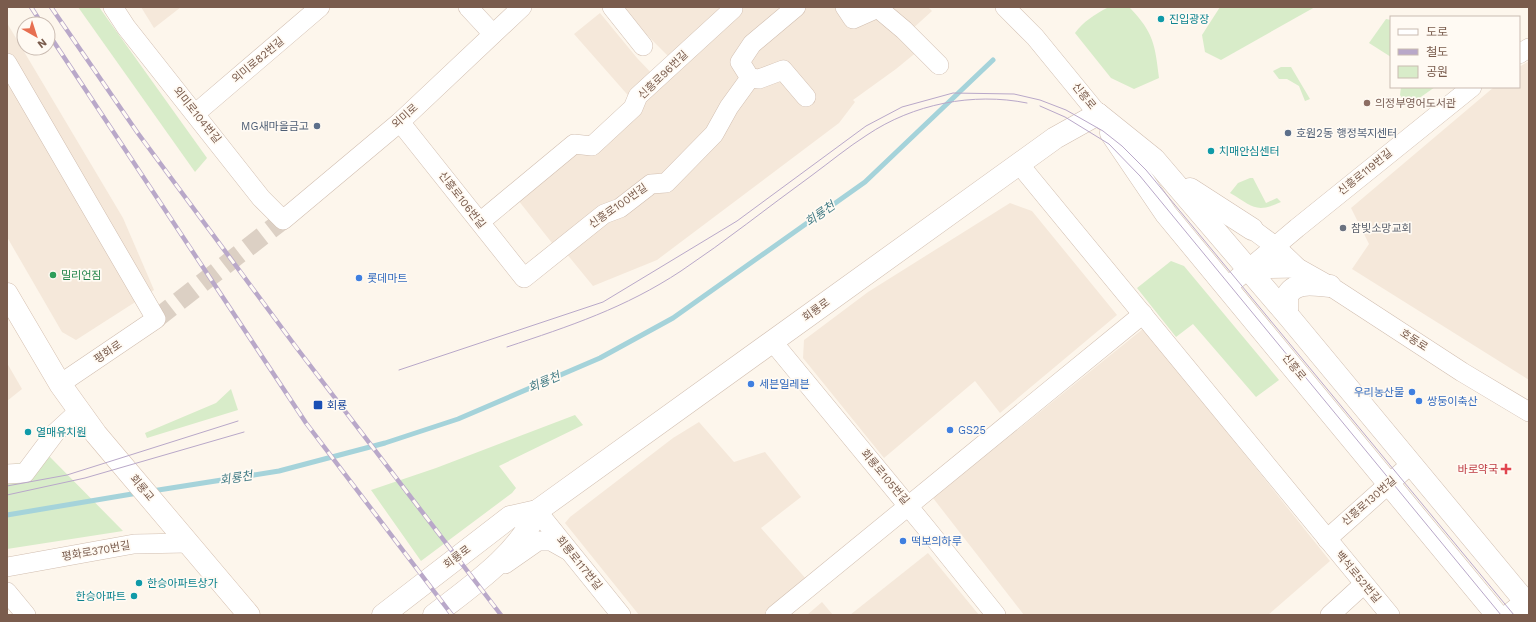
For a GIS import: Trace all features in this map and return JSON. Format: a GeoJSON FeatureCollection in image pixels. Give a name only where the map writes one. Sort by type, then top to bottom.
{"type":"FeatureCollection","features":[{"type":"Feature","properties":{"kind":"street","name":"외미로104번길"},"geometry":{"type":"LineString","coordinates":[[113,7],[126,27],[196,113],[261,198],[283,220]]}},
{"type":"Feature","properties":{"kind":"street","name":"외미로82번길"},"geometry":{"type":"LineString","coordinates":[[196,113],[320,7]]}},
{"type":"Feature","properties":{"kind":"street"},"geometry":{"type":"LineString","coordinates":[[468,7],[493,34]]}},
{"type":"Feature","properties":{"kind":"street","name":"외미로"},"geometry":{"type":"LineString","coordinates":[[283,220],[400,122],[522,7]]}},
{"type":"Feature","properties":{"kind":"street"},"geometry":{"type":"LineString","coordinates":[[612,7],[643,46]]}},
{"type":"Feature","properties":{"kind":"street"},"geometry":{"type":"LineString","coordinates":[[796,7],[752,44],[740,62],[750,78],[759,79],[784,70],[806,98]]}},
{"type":"Feature","properties":{"kind":"street"},"geometry":{"type":"LineString","coordinates":[[845,7],[853,19],[879,8],[904,30],[938,65]]}},
{"type":"Feature","properties":{"kind":"street","name":"신흥로"},"geometry":{"type":"LineString","coordinates":[[1005,7],[1035,37],[1069,78],[1098,114],[1166,214],[1497,615]]}},
{"type":"Feature","properties":{"kind":"street","name":"신흥로96번길"},"geometry":{"type":"LineString","coordinates":[[480,222],[574,144],[592,146],[633,108],[638,96],[733,8]]}},
{"type":"Feature","properties":{"kind":"street"},"geometry":{"type":"LineString","coordinates":[[1520,53],[1529,48]]}},
{"type":"Feature","properties":{"kind":"street","name":"평화로"},"geometry":{"type":"LineString","coordinates":[[7,63],[156,319],[60,384]]}},
{"type":"Feature","properties":{"kind":"street","name":"신흥로100번길"},"geometry":{"type":"LineString","coordinates":[[524,278],[604,214],[620,208],[651,184],[666,183],[714,134],[729,107],[750,78]]}},
{"type":"Feature","properties":{"kind":"street","name":"신흥로119번길"},"geometry":{"type":"LineString","coordinates":[[1227,287],[1297,228],[1471,88]]}},
{"type":"Feature","properties":{"kind":"street","name":"신흥로"},"geometry":{"type":"LineString","coordinates":[[1098,114],[1154,159],[1287,314],[1527,604]]}},
{"type":"Feature","properties":{"kind":"street","name":"회룡로"},"geometry":{"type":"LineString","coordinates":[[383,615],[510,517],[537,511],[1055,138],[1098,114]]}},
{"type":"Feature","properties":{"kind":"street","name":"신흥로106번길"},"geometry":{"type":"LineString","coordinates":[[400,122],[524,278]]}},
{"type":"Feature","properties":{"kind":"street"},"geometry":{"type":"LineString","coordinates":[[1154,159],[1196,194],[1252,228],[1269,232],[1297,228]]}},
{"type":"Feature","properties":{"kind":"street","name":"백석로52번길"},"geometry":{"type":"LineString","coordinates":[[1019,164],[1390,615]]}},
{"type":"Feature","properties":{"kind":"street","name":"호동로"},"geometry":{"type":"LineString","coordinates":[[1252,228],[1275,246],[1298,268],[1330,286],[1462,372],[1529,412]]}},
{"type":"Feature","properties":{"kind":"street"},"geometry":{"type":"LineString","coordinates":[[1248,269],[1298,268]]}},
{"type":"Feature","properties":{"kind":"street"},"geometry":{"type":"LineString","coordinates":[[1287,314],[1286,296],[1293,288],[1302,285],[1330,286]]}},
{"type":"Feature","properties":{"kind":"street"},"geometry":{"type":"LineString","coordinates":[[7,294],[60,384],[79,411],[55,433],[25,473],[7,474]]}},
{"type":"Feature","properties":{"kind":"street"},"geometry":{"type":"LineString","coordinates":[[775,615],[1143,314]]}},
{"type":"Feature","properties":{"kind":"street","name":"회룡로105번길"},"geometry":{"type":"LineString","coordinates":[[772,341],[996,615]]}},
{"type":"Feature","properties":{"kind":"street","name":"회룡교"},"geometry":{"type":"LineString","coordinates":[[79,411],[96,434],[187,543]]}},
{"type":"Feature","properties":{"kind":"street","name":"신흥로130번길"},"geometry":{"type":"LineString","coordinates":[[1327,539],[1411,464]]}},
{"type":"Feature","properties":{"kind":"street","name":"회룡로"},"geometry":{"type":"LineString","coordinates":[[434,615],[485,575],[517,542],[531,525],[537,511]]}},
{"type":"Feature","properties":{"kind":"street","name":"회룡로117번길"},"geometry":{"type":"LineString","coordinates":[[537,511],[621,615]]}},
{"type":"Feature","properties":{"kind":"street"},"geometry":{"type":"LineString","coordinates":[[485,575],[502,566],[538,541],[552,541],[568,551]]}},
{"type":"Feature","properties":{"kind":"street"},"geometry":{"type":"LineString","coordinates":[[187,543],[249,615]]}},
{"type":"Feature","properties":{"kind":"street","name":"평화로370번길"},"geometry":{"type":"LineString","coordinates":[[7,567],[134,544],[187,543]]}},
{"type":"Feature","properties":{"kind":"street"},"geometry":{"type":"LineString","coordinates":[[1330,615],[1364,584]]}},
{"type":"Feature","properties":{"kind":"street"},"geometry":{"type":"LineString","coordinates":[[7,592],[26,615]]}},
{"type":"Feature","properties":{"kind":"street"},"geometry":{"type":"LineString","coordinates":[[1507,615],[1527,604]]}},
{"type":"Feature","properties":{"kind":"shaded area"},"geometry":{"type":"Polygon","coordinates":[[[141,7],[181,7],[154,28],[141,7]]]}},
{"type":"Feature","properties":{"kind":"shaded area"},"geometry":{"type":"Polygon","coordinates":[[[619,7],[928,7],[932,11],[910,31],[924,46],[896,69],[853,100],[855,102],[839,123],[657,260],[593,286],[566,253],[552,243],[518,200],[576,153],[640,109],[574,34],[600,13],[637,58],[659,81],[677,65],[619,7]]]}},
{"type":"Feature","properties":{"kind":"shaded area"},"geometry":{"type":"Polygon","coordinates":[[[7,23],[16,38],[16,56],[27,56],[123,218],[154,290],[76,340],[62,332],[7,237],[7,23]]]}},
{"type":"Feature","properties":{"kind":"shaded area"},"geometry":{"type":"Polygon","coordinates":[[[1529,61],[1529,380],[1352,269],[1369,244],[1351,208],[1493,88],[1520,88],[1520,66],[1529,61]]]}},
{"type":"Feature","properties":{"kind":"shaded area"},"geometry":{"type":"Polygon","coordinates":[[[1010,203],[1032,211],[1117,315],[1000,413],[975,381],[884,458],[803,358],[804,340],[868,292],[1010,203]]]}},
{"type":"Feature","properties":{"kind":"shaded area"},"geometry":{"type":"Polygon","coordinates":[[[1144,328],[1330,561],[1268,615],[1024,615],[933,498],[1144,328]]]}},
{"type":"Feature","properties":{"kind":"shaded area"},"geometry":{"type":"Polygon","coordinates":[[[7,363],[22,389],[7,401],[7,363]]]}},
{"type":"Feature","properties":{"kind":"shaded area"},"geometry":{"type":"Polygon","coordinates":[[[699,422],[734,462],[765,452],[801,497],[761,528],[807,580],[764,615],[639,615],[565,523],[570,517],[673,438],[699,422]]]}},
{"type":"Feature","properties":{"kind":"shaded area"},"geometry":{"type":"Polygon","coordinates":[[[928,553],[979,615],[850,615],[928,553]]]}},
{"type":"Feature","properties":{"kind":"shaded area"},"geometry":{"type":"Polygon","coordinates":[[[822,602],[833,615],[807,615],[822,602]]]}},
{"type":"Feature","properties":{"kind":"green space"},"geometry":{"type":"Polygon","coordinates":[[[78,7],[99,7],[207,158],[195,172],[78,7]]]}},
{"type":"Feature","properties":{"kind":"green space"},"geometry":{"type":"Polygon","coordinates":[[[1220,7],[1315,7],[1221,60],[1205,52],[1202,35],[1220,7]]]}},
{"type":"Feature","properties":{"kind":"green space"},"geometry":{"type":"Polygon","coordinates":[[[1107,8],[1130,8],[1144,25],[1152,40],[1159,78],[1134,89],[1111,78],[1075,33],[1082,25],[1107,8]]]}},
{"type":"Feature","properties":{"kind":"green space"},"geometry":{"type":"Polygon","coordinates":[[[1386,19],[1390,20],[1390,56],[1369,43],[1386,19]]]}},
{"type":"Feature","properties":{"kind":"green space"},"geometry":{"type":"Polygon","coordinates":[[[1281,67],[1291,67],[1310,99],[1305,101],[1299,86],[1287,79],[1279,79],[1273,71],[1281,67]]]}},
{"type":"Feature","properties":{"kind":"green space"},"geometry":{"type":"Polygon","coordinates":[[[1401,88],[1434,88],[1408,106],[1400,95],[1401,88]]]}},
{"type":"Feature","properties":{"kind":"green space"},"geometry":{"type":"Polygon","coordinates":[[[1253,178],[1266,203],[1277,198],[1281,202],[1272,206],[1260,208],[1254,207],[1230,193],[1238,183],[1253,178]]]}},
{"type":"Feature","properties":{"kind":"green space"},"geometry":{"type":"Polygon","coordinates":[[[1171,261],[1184,266],[1279,380],[1256,397],[1193,324],[1176,337],[1137,288],[1171,261]]]}},
{"type":"Feature","properties":{"kind":"green space"},"geometry":{"type":"Polygon","coordinates":[[[231,389],[238,410],[147,438],[145,433],[216,403],[231,389]]]}},
{"type":"Feature","properties":{"kind":"green space"},"geometry":{"type":"Polygon","coordinates":[[[575,415],[583,425],[499,466],[516,488],[512,493],[421,561],[371,490],[436,468],[575,415]]]}},
{"type":"Feature","properties":{"kind":"green space"},"geometry":{"type":"Polygon","coordinates":[[[49,456],[123,531],[7,549],[7,465],[28,462],[49,456]]]}},
{"type":"Feature","properties":{"kind":"waterway","name":"회룡천"},"geometry":{"type":"LineString","coordinates":[[152,491],[279,471],[385,443],[458,419],[600,358],[673,318],[865,182],[993,60]]}},
{"type":"Feature","properties":{"kind":"waterway","name":"회룡천"},"geometry":{"type":"LineString","coordinates":[[7,515],[138,493]]}},
{"type":"Feature","properties":{"kind":"tunnel"},"geometry":{"type":"LineString","coordinates":[[156,319],[283,220]]}},
{"type":"Feature","properties":{"kind":"tram line"},"geometry":{"type":"LineString","coordinates":[[399,370],[603,302],[737,221],[866,126],[902,107],[953,93],[1014,94],[1040,100],[1066,110],[1103,131],[1122,146],[1146,170],[1514,615]]}},
{"type":"Feature","properties":{"kind":"tram line"},"geometry":{"type":"LineString","coordinates":[[507,347],[597,315],[639,296],[660,284],[714,248],[860,140],[885,124],[904,115],[944,103],[965,100],[1007,100],[1027,103]]}},
{"type":"Feature","properties":{"kind":"tram line"},"geometry":{"type":"LineString","coordinates":[[1040,106],[1065,117],[1109,144],[1140,176],[1501,615]]}},
{"type":"Feature","properties":{"kind":"tram line"},"geometry":{"type":"LineString","coordinates":[[7,486],[67,475],[238,421]]}},
{"type":"Feature","properties":{"kind":"tram line"},"geometry":{"type":"LineString","coordinates":[[7,495],[85,478],[244,432]]}},
{"type":"Feature","properties":{"kind":"railway"},"geometry":{"type":"LineString","coordinates":[[31,7],[37,16]]}},
{"type":"Feature","properties":{"kind":"railway"},"geometry":{"type":"LineString","coordinates":[[51,7],[137,132],[296,347],[501,615]]}},
{"type":"Feature","properties":{"kind":"railway"},"geometry":{"type":"LineString","coordinates":[[56,45],[306,423],[452,615]]}},
{"type":"Feature","properties":{"kind":"place","name":"진입광장"},"geometry":{"type":"Point","coordinates":[1161,19]}},
{"type":"Feature","properties":{"kind":"place","name":"의정부영어도서관"},"geometry":{"type":"Point","coordinates":[1367,103]}},
{"type":"Feature","properties":{"kind":"place","name":"MG새마을금고"},"geometry":{"type":"Point","coordinates":[317,126]}},
{"type":"Feature","properties":{"kind":"place","name":"호원2동 행정복지센터"},"geometry":{"type":"Point","coordinates":[1288,133]}},
{"type":"Feature","properties":{"kind":"place","name":"치매안심센터"},"geometry":{"type":"Point","coordinates":[1211,151]}},
{"type":"Feature","properties":{"kind":"place","name":"참빛소망교회"},"geometry":{"type":"Point","coordinates":[1343,228]}},
{"type":"Feature","properties":{"kind":"place","name":"밀리언짐"},"geometry":{"type":"Point","coordinates":[53,275]}},
{"type":"Feature","properties":{"kind":"place","name":"롯데마트"},"geometry":{"type":"Point","coordinates":[359,278]}},
{"type":"Feature","properties":{"kind":"place","name":"세븐일레븐"},"geometry":{"type":"Point","coordinates":[751,384]}},
{"type":"Feature","properties":{"kind":"place","name":"우리농산물"},"geometry":{"type":"Point","coordinates":[1412,392]}},
{"type":"Feature","properties":{"kind":"place","name":"쌍둥이축산"},"geometry":{"type":"Point","coordinates":[1419,401]}},
{"type":"Feature","properties":{"kind":"place","name":"회룡"},"geometry":{"type":"Point","coordinates":[318,405]}},
{"type":"Feature","properties":{"kind":"place","name":"GS25"},"geometry":{"type":"Point","coordinates":[950,430]}},
{"type":"Feature","properties":{"kind":"place","name":"열매유치원"},"geometry":{"type":"Point","coordinates":[28,432]}},
{"type":"Feature","properties":{"kind":"place","name":"바로약국"},"geometry":{"type":"Point","coordinates":[1506,469]}},
{"type":"Feature","properties":{"kind":"place","name":"떡보의하루"},"geometry":{"type":"Point","coordinates":[903,541]}},
{"type":"Feature","properties":{"kind":"place","name":"한승아파트상가"},"geometry":{"type":"Point","coordinates":[139,583]}},
{"type":"Feature","properties":{"kind":"place","name":"한승아파트"},"geometry":{"type":"Point","coordinates":[134,596]}}]}
